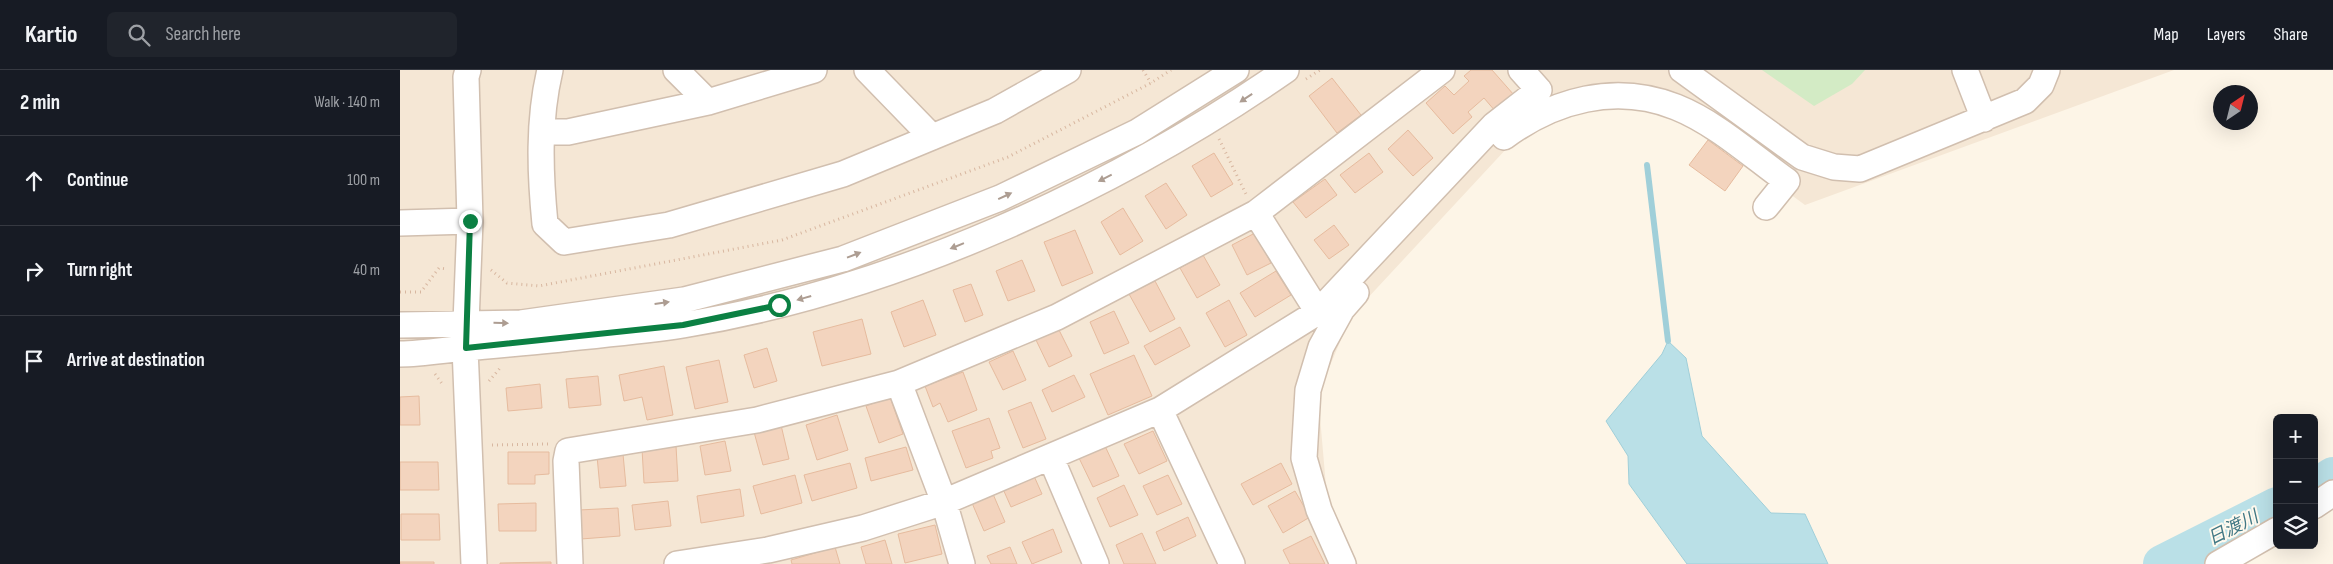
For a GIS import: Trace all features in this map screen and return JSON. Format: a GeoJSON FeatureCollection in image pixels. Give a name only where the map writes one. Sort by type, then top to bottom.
{"type":"FeatureCollection","features":[{"type":"Feature","properties":{"kind":"street"},"geometry":{"type":"LineString","coordinates":[[468,70],[466,77],[470,221],[465,322],[474,564]]}},
{"type":"Feature","properties":{"kind":"street"},"geometry":{"type":"LineString","coordinates":[[550,70],[545,92],[540,179],[545,224],[564,242],[669,225],[842,174],[995,111],[1059,72]]}},
{"type":"Feature","properties":{"kind":"street"},"geometry":{"type":"LineString","coordinates":[[676,70],[708,102]]}},
{"type":"Feature","properties":{"kind":"street"},"geometry":{"type":"LineString","coordinates":[[543,132],[568,132],[708,102],[814,70]]}},
{"type":"Feature","properties":{"kind":"street"},"geometry":{"type":"LineString","coordinates":[[867,70],[932,137]]}},
{"type":"Feature","properties":{"kind":"street"},"geometry":{"type":"LineString","coordinates":[[400,325],[465,322],[522,323],[684,300],[843,259],[1009,194],[1137,132],[1236,70]]}},
{"type":"Feature","properties":{"kind":"street"},"geometry":{"type":"LineString","coordinates":[[400,354],[683,325],[779,305],[853,284],[930,257],[1016,222],[1158,151],[1242,101],[1286,70]]}},
{"type":"Feature","properties":{"kind":"street"},"geometry":{"type":"LineString","coordinates":[[570,564],[566,461],[568,451],[757,420],[899,383],[1057,317],[1256,212],[1442,70]]}},
{"type":"Feature","properties":{"kind":"street"},"geometry":{"type":"LineString","coordinates":[[677,564],[768,550],[863,528],[944,502],[1160,410],[1318,312],[1494,125],[1539,90],[1521,70]]}},
{"type":"Feature","properties":{"kind":"street"},"geometry":{"type":"LineString","coordinates":[[1682,70],[1802,156],[1834,167],[1860,169],[2025,101],[2041,85],[2047,70]]}},
{"type":"Feature","properties":{"kind":"street"},"geometry":{"type":"LineString","coordinates":[[1965,70],[1984,119]]}},
{"type":"Feature","properties":{"kind":"street"},"geometry":{"type":"LineString","coordinates":[[1343,564],[1319,510],[1304,458],[1308,390],[1321,347],[1342,309],[1502,138],[1524,122],[1552,108],[1592,97],[1638,98],[1676,107],[1712,128],[1787,181],[1766,207]]}},
{"type":"Feature","properties":{"kind":"street"},"geometry":{"type":"LineString","coordinates":[[1256,212],[1318,312]]}},
{"type":"Feature","properties":{"kind":"street"},"geometry":{"type":"LineString","coordinates":[[400,223],[470,221]]}},
{"type":"Feature","properties":{"kind":"street"},"geometry":{"type":"LineString","coordinates":[[899,383],[944,502],[962,564]]}},
{"type":"Feature","properties":{"kind":"street"},"geometry":{"type":"LineString","coordinates":[[1160,410],[1232,564]]}},
{"type":"Feature","properties":{"kind":"street"},"geometry":{"type":"LineString","coordinates":[[1051,458],[1096,564]]}},
{"type":"Feature","properties":{"kind":"street"},"geometry":{"type":"LineString","coordinates":[[2317,504],[2333,493]]}},
{"type":"Feature","properties":{"kind":"street"},"geometry":{"type":"LineString","coordinates":[[2218,564],[2273,532]]}},
{"type":"Feature","properties":{"kind":"path"},"geometry":{"type":"LineString","coordinates":[[1144,70],[1151,83]]}},
{"type":"Feature","properties":{"kind":"path"},"geometry":{"type":"LineString","coordinates":[[1218,138],[1256,212]]}},
{"type":"Feature","properties":{"kind":"path"},"geometry":{"type":"LineString","coordinates":[[432,372],[442,381],[445,394],[468,402]]}},
{"type":"Feature","properties":{"kind":"path"},"geometry":{"type":"LineString","coordinates":[[492,444],[550,444],[568,451]]}},
{"type":"Feature","properties":{"kind":"shaded area"},"geometry":{"type":"Polygon","coordinates":[[[400,70],[2174,70],[1805,205],[1706,133],[1671,116],[1634,108],[1588,109],[1555,119],[1508,147],[1351,316],[1318,394],[1328,509],[1358,564],[400,564],[400,70]]]}},
{"type":"Feature","properties":{"kind":"green space"},"geometry":{"type":"Polygon","coordinates":[[[1762,70],[1865,70],[1852,84],[1814,106],[1762,70]]]}},
{"type":"Feature","properties":{"kind":"water"},"geometry":{"type":"Polygon","coordinates":[[[1668,341],[1686,358],[1702,436],[1771,513],[1805,514],[1828,564],[1687,564],[1629,484],[1628,456],[1606,421],[1662,354],[1668,341]]]}},
{"type":"Feature","properties":{"kind":"building"},"geometry":{"type":"Polygon","coordinates":[[[1471,70],[1492,70],[1514,95],[1496,112],[1484,98],[1468,112],[1472,117],[1453,134],[1426,103],[1445,86],[1454,95],[1469,81],[1464,76],[1471,70]]]}},
{"type":"Feature","properties":{"kind":"building"},"geometry":{"type":"Polygon","coordinates":[[[1332,78],[1361,115],[1337,133],[1309,96],[1332,78]]]}},
{"type":"Feature","properties":{"kind":"building"},"geometry":{"type":"Polygon","coordinates":[[[1408,130],[1433,158],[1413,176],[1388,149],[1408,130]]]}},
{"type":"Feature","properties":{"kind":"building"},"geometry":{"type":"Polygon","coordinates":[[[1708,140],[1743,166],[1725,191],[1689,165],[1708,140]]]}},
{"type":"Feature","properties":{"kind":"building"},"geometry":{"type":"Polygon","coordinates":[[[1214,153],[1233,184],[1211,197],[1192,166],[1214,153]]]}},
{"type":"Feature","properties":{"kind":"building"},"geometry":{"type":"Polygon","coordinates":[[[1369,153],[1383,172],[1355,193],[1340,175],[1369,153]]]}},
{"type":"Feature","properties":{"kind":"building"},"geometry":{"type":"Polygon","coordinates":[[[1325,179],[1337,195],[1306,218],[1293,202],[1325,179]]]}},
{"type":"Feature","properties":{"kind":"building"},"geometry":{"type":"Polygon","coordinates":[[[1166,183],[1187,215],[1166,229],[1145,196],[1166,183]]]}},
{"type":"Feature","properties":{"kind":"building"},"geometry":{"type":"Polygon","coordinates":[[[1123,208],[1143,241],[1120,255],[1101,222],[1123,208]]]}},
{"type":"Feature","properties":{"kind":"building"},"geometry":{"type":"Polygon","coordinates":[[[1334,225],[1349,245],[1329,259],[1314,240],[1334,225]]]}},
{"type":"Feature","properties":{"kind":"building"},"geometry":{"type":"Polygon","coordinates":[[[1075,230],[1093,273],[1062,286],[1044,242],[1075,230]]]}},
{"type":"Feature","properties":{"kind":"building"},"geometry":{"type":"Polygon","coordinates":[[[1255,233],[1271,263],[1247,275],[1232,245],[1255,233]]]}},
{"type":"Feature","properties":{"kind":"building"},"geometry":{"type":"Polygon","coordinates":[[[1203,255],[1220,285],[1197,298],[1180,268],[1203,255]]]}},
{"type":"Feature","properties":{"kind":"building"},"geometry":{"type":"Polygon","coordinates":[[[1022,260],[1035,291],[1008,301],[996,271],[1022,260]]]}},
{"type":"Feature","properties":{"kind":"building"},"geometry":{"type":"Polygon","coordinates":[[[1276,271],[1291,295],[1255,317],[1240,293],[1276,271]]]}},
{"type":"Feature","properties":{"kind":"building"},"geometry":{"type":"Polygon","coordinates":[[[1155,281],[1175,319],[1150,332],[1129,294],[1155,281]]]}},
{"type":"Feature","properties":{"kind":"building"},"geometry":{"type":"Polygon","coordinates":[[[971,284],[983,315],[965,322],[953,290],[971,284]]]}},
{"type":"Feature","properties":{"kind":"building"},"geometry":{"type":"Polygon","coordinates":[[[923,300],[936,335],[904,347],[891,312],[923,300]]]}},
{"type":"Feature","properties":{"kind":"building"},"geometry":{"type":"Polygon","coordinates":[[[1229,300],[1247,335],[1225,347],[1206,313],[1229,300]]]}},
{"type":"Feature","properties":{"kind":"building"},"geometry":{"type":"Polygon","coordinates":[[[1114,311],[1129,343],[1104,354],[1090,322],[1114,311]]]}},
{"type":"Feature","properties":{"kind":"building"},"geometry":{"type":"Polygon","coordinates":[[[862,319],[871,354],[822,366],[813,332],[862,319]]]}},
{"type":"Feature","properties":{"kind":"building"},"geometry":{"type":"Polygon","coordinates":[[[1180,327],[1190,346],[1155,365],[1144,346],[1180,327]]]}},
{"type":"Feature","properties":{"kind":"building"},"geometry":{"type":"Polygon","coordinates":[[[1058,328],[1072,356],[1049,367],[1036,340],[1058,328]]]}},
{"type":"Feature","properties":{"kind":"building"},"geometry":{"type":"Polygon","coordinates":[[[767,348],[777,381],[754,388],[744,355],[767,348]]]}},
{"type":"Feature","properties":{"kind":"building"},"geometry":{"type":"Polygon","coordinates":[[[1013,351],[1026,380],[1003,390],[989,362],[1013,351]]]}},
{"type":"Feature","properties":{"kind":"building"},"geometry":{"type":"Polygon","coordinates":[[[1134,355],[1152,396],[1108,415],[1090,374],[1134,355]]]}},
{"type":"Feature","properties":{"kind":"building"},"geometry":{"type":"Polygon","coordinates":[[[719,360],[728,402],[695,409],[686,367],[719,360]]]}},
{"type":"Feature","properties":{"kind":"building"},"geometry":{"type":"Polygon","coordinates":[[[664,366],[673,415],[647,420],[642,397],[624,401],[619,375],[664,366]]]}},
{"type":"Feature","properties":{"kind":"building"},"geometry":{"type":"Polygon","coordinates":[[[963,372],[977,410],[948,422],[940,403],[933,407],[925,386],[963,372]]]}},
{"type":"Feature","properties":{"kind":"building"},"geometry":{"type":"Polygon","coordinates":[[[1074,375],[1085,397],[1052,412],[1042,390],[1074,375]]]}},
{"type":"Feature","properties":{"kind":"building"},"geometry":{"type":"Polygon","coordinates":[[[598,376],[601,405],[569,408],[566,379],[598,376]]]}},
{"type":"Feature","properties":{"kind":"building"},"geometry":{"type":"Polygon","coordinates":[[[540,384],[542,408],[508,411],[506,388],[540,384]]]}},
{"type":"Feature","properties":{"kind":"building"},"geometry":{"type":"Polygon","coordinates":[[[419,396],[420,425],[400,425],[400,397],[419,396]]]}},
{"type":"Feature","properties":{"kind":"building"},"geometry":{"type":"Polygon","coordinates":[[[890,397],[903,434],[879,443],[866,406],[890,397]]]}},
{"type":"Feature","properties":{"kind":"building"},"geometry":{"type":"Polygon","coordinates":[[[1031,402],[1046,439],[1023,448],[1008,411],[1031,402]]]}},
{"type":"Feature","properties":{"kind":"building"},"geometry":{"type":"Polygon","coordinates":[[[837,415],[848,450],[817,460],[806,425],[837,415]]]}},
{"type":"Feature","properties":{"kind":"building"},"geometry":{"type":"Polygon","coordinates":[[[989,418],[1000,448],[991,451],[993,458],[966,468],[952,431],[989,418]]]}},
{"type":"Feature","properties":{"kind":"building"},"geometry":{"type":"Polygon","coordinates":[[[781,425],[789,459],[763,465],[754,432],[781,425]]]}},
{"type":"Feature","properties":{"kind":"building"},"geometry":{"type":"Polygon","coordinates":[[[1153,431],[1167,461],[1139,474],[1124,444],[1153,431]]]}},
{"type":"Feature","properties":{"kind":"building"},"geometry":{"type":"Polygon","coordinates":[[[725,441],[731,471],[705,475],[700,446],[725,441]]]}},
{"type":"Feature","properties":{"kind":"building"},"geometry":{"type":"Polygon","coordinates":[[[676,446],[678,481],[644,483],[642,449],[676,446]]]}},
{"type":"Feature","properties":{"kind":"building"},"geometry":{"type":"Polygon","coordinates":[[[1105,446],[1119,476],[1093,487],[1079,458],[1105,446]]]}},
{"type":"Feature","properties":{"kind":"building"},"geometry":{"type":"Polygon","coordinates":[[[906,447],[913,470],[871,481],[865,458],[906,447]]]}},
{"type":"Feature","properties":{"kind":"building"},"geometry":{"type":"Polygon","coordinates":[[[508,452],[549,452],[549,474],[535,475],[535,484],[508,484],[508,452]]]}},
{"type":"Feature","properties":{"kind":"building"},"geometry":{"type":"Polygon","coordinates":[[[623,454],[626,486],[600,488],[597,456],[623,454]]]}},
{"type":"Feature","properties":{"kind":"building"},"geometry":{"type":"Polygon","coordinates":[[[400,462],[438,462],[439,490],[400,490],[400,462]]]}},
{"type":"Feature","properties":{"kind":"building"},"geometry":{"type":"Polygon","coordinates":[[[850,463],[857,488],[812,501],[804,475],[850,463]]]}},
{"type":"Feature","properties":{"kind":"building"},"geometry":{"type":"Polygon","coordinates":[[[1281,463],[1292,484],[1253,505],[1241,484],[1281,463]]]}},
{"type":"Feature","properties":{"kind":"building"},"geometry":{"type":"Polygon","coordinates":[[[795,475],[802,503],[761,514],[753,486],[795,475]]]}},
{"type":"Feature","properties":{"kind":"building"},"geometry":{"type":"Polygon","coordinates":[[[1168,475],[1182,504],[1157,515],[1143,486],[1168,475]]]}},
{"type":"Feature","properties":{"kind":"building"},"geometry":{"type":"Polygon","coordinates":[[[1034,476],[1042,494],[1011,507],[1003,489],[1034,476]]]}},
{"type":"Feature","properties":{"kind":"building"},"geometry":{"type":"Polygon","coordinates":[[[1124,485],[1138,515],[1110,527],[1097,498],[1124,485]]]}},
{"type":"Feature","properties":{"kind":"building"},"geometry":{"type":"Polygon","coordinates":[[[740,489],[744,516],[701,523],[697,496],[740,489]]]}},
{"type":"Feature","properties":{"kind":"building"},"geometry":{"type":"Polygon","coordinates":[[[1295,491],[1310,517],[1283,533],[1268,506],[1295,491]]]}},
{"type":"Feature","properties":{"kind":"building"},"geometry":{"type":"Polygon","coordinates":[[[993,494],[1005,522],[984,531],[972,503],[993,494]]]}},
{"type":"Feature","properties":{"kind":"building"},"geometry":{"type":"Polygon","coordinates":[[[668,501],[671,526],[635,530],[632,505],[668,501]]]}},
{"type":"Feature","properties":{"kind":"building"},"geometry":{"type":"Polygon","coordinates":[[[536,503],[536,531],[499,531],[498,504],[536,503]]]}},
{"type":"Feature","properties":{"kind":"building"},"geometry":{"type":"Polygon","coordinates":[[[618,508],[620,536],[581,539],[579,510],[618,508]]]}},
{"type":"Feature","properties":{"kind":"building"},"geometry":{"type":"Polygon","coordinates":[[[401,514],[439,514],[440,540],[401,540],[401,514]]]}},
{"type":"Feature","properties":{"kind":"building"},"geometry":{"type":"Polygon","coordinates":[[[1188,517],[1196,536],[1164,551],[1156,532],[1188,517]]]}},
{"type":"Feature","properties":{"kind":"building"},"geometry":{"type":"Polygon","coordinates":[[[935,525],[942,554],[905,563],[898,534],[935,525]]]}},
{"type":"Feature","properties":{"kind":"building"},"geometry":{"type":"Polygon","coordinates":[[[1053,529],[1062,552],[1032,564],[1022,542],[1053,529]]]}},
{"type":"Feature","properties":{"kind":"building"},"geometry":{"type":"Polygon","coordinates":[[[1142,533],[1156,564],[1124,564],[1116,545],[1142,533]]]}},
{"type":"Feature","properties":{"kind":"building"},"geometry":{"type":"Polygon","coordinates":[[[1311,536],[1325,564],[1290,564],[1283,550],[1311,536]]]}},
{"type":"Feature","properties":{"kind":"building"},"geometry":{"type":"Polygon","coordinates":[[[885,540],[892,564],[866,564],[861,547],[885,540]]]}},
{"type":"Feature","properties":{"kind":"building"},"geometry":{"type":"Polygon","coordinates":[[[835,547],[840,564],[792,564],[791,560],[835,547]]]}},
{"type":"Feature","properties":{"kind":"building"},"geometry":{"type":"Polygon","coordinates":[[[1010,547],[1017,564],[991,564],[987,556],[1010,547]]]}},
{"type":"Feature","properties":{"kind":"building"},"geometry":{"type":"Polygon","coordinates":[[[400,562],[434,562],[434,564],[400,564],[400,562]]]}},
{"type":"Feature","properties":{"kind":"building"},"geometry":{"type":"Polygon","coordinates":[[[551,562],[551,564],[500,564],[500,563],[551,562]]]}},
{"type":"Feature","properties":{"kind":"waterway"},"geometry":{"type":"LineString","coordinates":[[1647,165],[1668,341]]}},
{"type":"Feature","properties":{"kind":"waterway","name":"日渡川"},"geometry":{"type":"LineString","coordinates":[[2318,485],[2333,476]]}},
{"type":"Feature","properties":{"kind":"waterway","name":"日渡川"},"geometry":{"type":"LineString","coordinates":[[2162,564],[2273,508]]}},
{"type":"Feature","properties":{"kind":"route"},"geometry":{"type":"LineString","coordinates":[[470,221],[469,274],[465,322],[466,348],[683,325],[779,305]]}}]}
